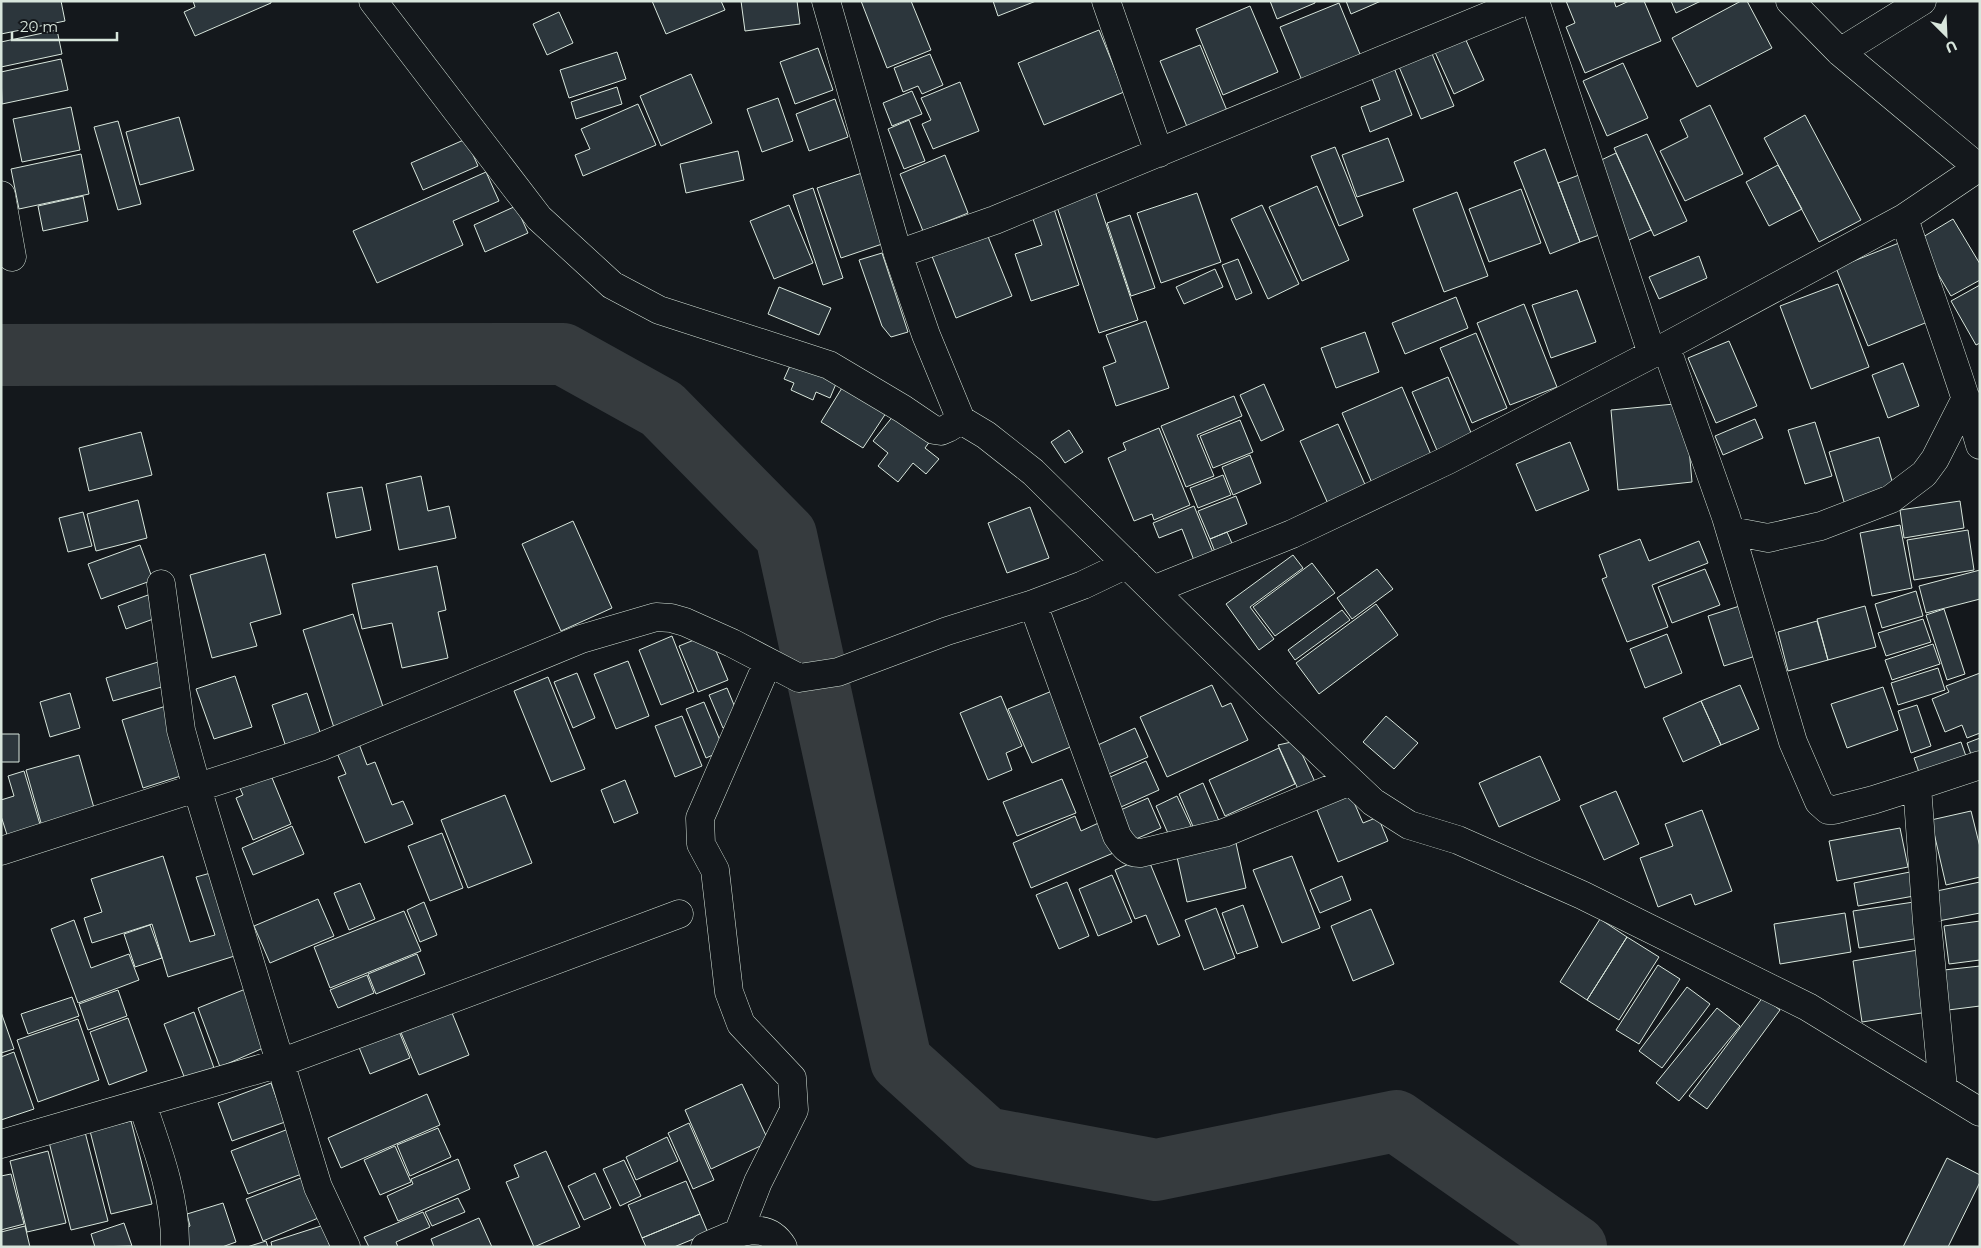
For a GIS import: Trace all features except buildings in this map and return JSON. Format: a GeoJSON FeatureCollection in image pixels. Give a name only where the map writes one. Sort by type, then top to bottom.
{"type":"FeatureCollection","features":[{"type":"Feature","properties":{"kind":"street"},"geometry":{"type":"LineString","coordinates":[[373,1],[539,218],[612,285],[660,310],[828,365],[903,409],[934,430],[941,431],[955,424],[986,435],[1033,472],[1113,572],[1153,590],[1372,802],[1409,825],[1458,840],[1582,895],[1808,1007],[1980,1112]]}},
{"type":"Feature","properties":{"kind":"street"},"geometry":{"type":"LineString","coordinates":[[826,1],[898,254],[955,424]]}},
{"type":"Feature","properties":{"kind":"street"},"geometry":{"type":"LineString","coordinates":[[1106,1],[1159,153]]}},
{"type":"Feature","properties":{"kind":"street"},"geometry":{"type":"LineString","coordinates":[[898,254],[995,220],[1525,1]]}},
{"type":"Feature","properties":{"kind":"street"},"geometry":{"type":"LineString","coordinates":[[1535,1],[1659,351],[1731,531],[1792,742],[1819,802],[1828,810],[1834,810],[1873,800],[1980,765]]}},
{"type":"Feature","properties":{"kind":"street"},"geometry":{"type":"LineString","coordinates":[[1153,590],[1292,534],[1448,460],[1659,351],[1904,218],[1979,169],[1840,52],[1790,1]]}},
{"type":"Feature","properties":{"kind":"street"},"geometry":{"type":"LineString","coordinates":[[1840,52],[1922,1]]}},
{"type":"Feature","properties":{"kind":"street"},"geometry":{"type":"LineString","coordinates":[[1,195],[12,257]]}},
{"type":"Feature","properties":{"kind":"street"},"geometry":{"type":"LineString","coordinates":[[1904,218],[1934,310],[1966,398],[1980,445]]}},
{"type":"Feature","properties":{"kind":"street"},"geometry":{"type":"LineString","coordinates":[[1731,531],[1768,538],[1821,526],[1892,499],[1924,474],[1935,459],[1966,398]]}},
{"type":"Feature","properties":{"kind":"street"},"geometry":{"type":"LineString","coordinates":[[1,851],[320,747],[581,640],[656,618],[671,618],[685,622],[799,678],[838,672],[947,631],[1033,604],[1113,572]]}},
{"type":"Feature","properties":{"kind":"street"},"geometry":{"type":"LineString","coordinates":[[161,584],[181,730],[197,788],[318,1187],[346,1247]]}},
{"type":"Feature","properties":{"kind":"street"},"geometry":{"type":"LineString","coordinates":[[1033,604],[1117,836],[1128,850],[1135,854],[1224,833],[1350,781]]}},
{"type":"Feature","properties":{"kind":"street"},"geometry":{"type":"LineString","coordinates":[[738,1233],[758,1182],[794,1110],[792,1078],[741,1024],[729,992],[715,870],[701,844],[700,818],[768,662]]}},
{"type":"Feature","properties":{"kind":"street"},"geometry":{"type":"LineString","coordinates":[[1917,786],[1927,922],[1943,1088]]}},
{"type":"Feature","properties":{"kind":"street"},"geometry":{"type":"LineString","coordinates":[[1,1144],[280,1063],[679,914]]}},
{"type":"Feature","properties":{"kind":"street"},"geometry":{"type":"LineString","coordinates":[[142,1104],[163,1166],[175,1228],[175,1247]]}},
{"type":"Feature","properties":{"kind":"street"},"geometry":{"type":"LineString","coordinates":[[705,1247],[750,1230],[768,1232],[778,1239],[783,1247]]}},
{"type":"Feature","properties":{"kind":"waterway"},"geometry":{"type":"LineString","coordinates":[[1,355],[563,354],[662,409],[786,535],[901,1061],[986,1138],[1156,1170],[1396,1121],[1576,1247]]}}]}
